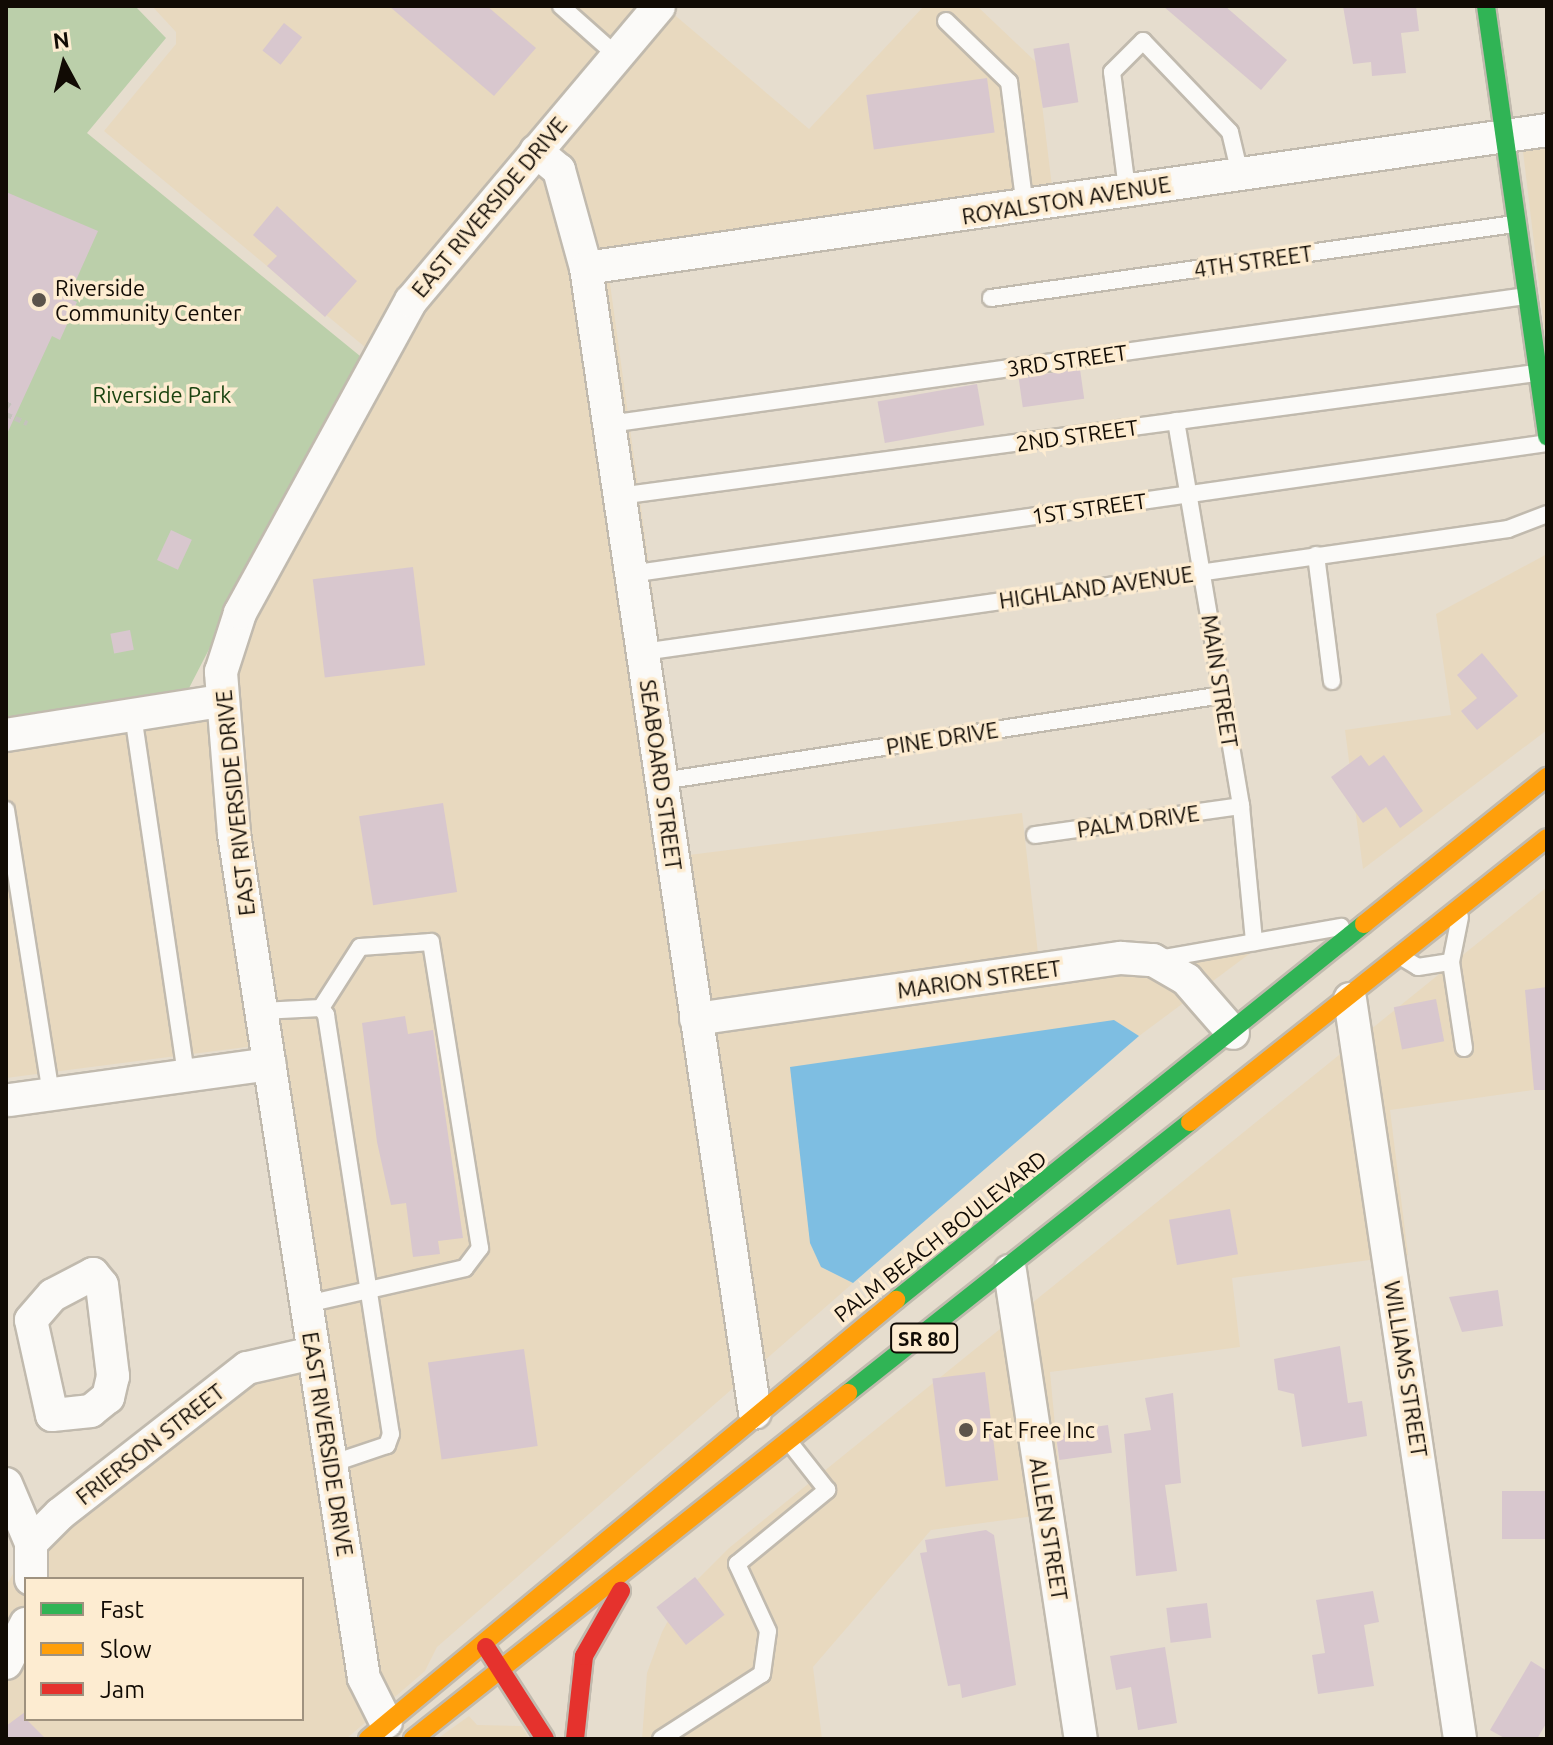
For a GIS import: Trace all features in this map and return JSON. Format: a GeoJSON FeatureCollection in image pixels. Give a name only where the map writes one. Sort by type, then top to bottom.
{"type":"FeatureCollection","features":[{"type":"Feature","properties":{"kind":"main road"},"geometry":{"type":"LineString","coordinates":[[1486,6],[1547,440]]}},
{"type":"Feature","properties":{"kind":"main road","name":"PALM BEACH BOULEVARD"},"geometry":{"type":"LineString","coordinates":[[389,1733],[483,1642],[755,1413],[1051,1180],[1547,777]]}},
{"type":"Feature","properties":{"kind":"main road","name":"SR 80"},"geometry":{"type":"LineString","coordinates":[[575,1732],[594,1630],[655,1549],[1010,1271],[1547,838]]}},
{"type":"Feature","properties":{"kind":"main road"},"geometry":{"type":"LineString","coordinates":[[1010,1271],[1010,1247],[1051,1180]]}},
{"type":"Feature","properties":{"kind":"main road"},"geometry":{"type":"LineString","coordinates":[[389,1733],[503,1672],[655,1549]]}},
{"type":"Feature","properties":{"kind":"main road"},"geometry":{"type":"LineString","coordinates":[[483,1642],[545,1739]]}},
{"type":"Feature","properties":{"kind":"street","name":"EAST RIVERSIDE DRIVE"},"geometry":{"type":"LineString","coordinates":[[389,1733],[364,1678],[261,1011],[220,701],[240,613],[369,372],[449,251],[659,6]]}},
{"type":"Feature","properties":{"kind":"street","name":"ROYALSTON AVENUE"},"geometry":{"type":"LineString","coordinates":[[586,268],[1547,130]]}},
{"type":"Feature","properties":{"kind":"street","name":"SEABOARD STREET"},"geometry":{"type":"LineString","coordinates":[[536,151],[559,170],[586,268],[755,1413]]}},
{"type":"Feature","properties":{"kind":"street"},"geometry":{"type":"LineString","coordinates":[[6,735],[220,701]]}},
{"type":"Feature","properties":{"kind":"street","name":"MARION STREET"},"geometry":{"type":"LineString","coordinates":[[696,1019],[1121,958],[1153,960],[1187,980],[1233,1033]]}},
{"type":"Feature","properties":{"kind":"street","name":"WILLIAMS STREET"},"geometry":{"type":"LineString","coordinates":[[1350,999],[1460,1739]]}},
{"type":"Feature","properties":{"kind":"street"},"geometry":{"type":"LineString","coordinates":[[10,1100],[270,1064]]}},
{"type":"Feature","properties":{"kind":"street","name":"ALLEN STREET"},"geometry":{"type":"LineString","coordinates":[[1010,1271],[1081,1739]]}},
{"type":"Feature","properties":{"kind":"street","name":"FRIERSON STREET"},"geometry":{"type":"LineString","coordinates":[[31,1543],[247,1368],[313,1353]]}},
{"type":"Feature","properties":{"kind":"street"},"geometry":{"type":"LineString","coordinates":[[6,1484],[31,1543],[31,1577]]}},
{"type":"Feature","properties":{"kind":"street"},"geometry":{"type":"LineString","coordinates":[[6,1519],[31,1543]]}},
{"type":"Feature","properties":{"kind":"street"},"geometry":{"type":"LineString","coordinates":[[6,1663],[24,1628]]}},
{"type":"Feature","properties":{"kind":"lane"},"geometry":{"type":"LineString","coordinates":[[561,6],[616,55]]}},
{"type":"Feature","properties":{"kind":"lane"},"geometry":{"type":"LineString","coordinates":[[946,21],[1009,82],[1025,207]]}},
{"type":"Feature","properties":{"kind":"lane"},"geometry":{"type":"LineString","coordinates":[[1127,189],[1112,72],[1143,41],[1230,132],[1240,174]]}},
{"type":"Feature","properties":{"kind":"lane","name":"4TH STREET"},"geometry":{"type":"LineString","coordinates":[[991,298],[1516,224]]}},
{"type":"Feature","properties":{"kind":"lane","name":"3RD STREET"},"geometry":{"type":"LineString","coordinates":[[609,424],[1525,296]]}},
{"type":"Feature","properties":{"kind":"lane","name":"2ND STREET"},"geometry":{"type":"LineString","coordinates":[[619,496],[1536,373]]}},
{"type":"Feature","properties":{"kind":"lane","name":"MAIN STREET"},"geometry":{"type":"LineString","coordinates":[[1176,421],[1185,495],[1202,571],[1241,806],[1254,942]]}},
{"type":"Feature","properties":{"kind":"lane","name":"1ST STREET"},"geometry":{"type":"LineString","coordinates":[[630,574],[1547,440]]}},
{"type":"Feature","properties":{"kind":"lane","name":"HIGHLAND AVENUE"},"geometry":{"type":"LineString","coordinates":[[643,652],[1508,529],[1547,514]]}},
{"type":"Feature","properties":{"kind":"lane"},"geometry":{"type":"LineString","coordinates":[[1316,555],[1332,681]]}},
{"type":"Feature","properties":{"kind":"lane","name":"PINE DRIVE"},"geometry":{"type":"LineString","coordinates":[[662,781],[1223,695]]}},
{"type":"Feature","properties":{"kind":"lane"},"geometry":{"type":"LineString","coordinates":[[133,715],[186,1076]]}},
{"type":"Feature","properties":{"kind":"lane","name":"PALM DRIVE"},"geometry":{"type":"LineString","coordinates":[[1035,835],[1241,806]]}},
{"type":"Feature","properties":{"kind":"lane"},"geometry":{"type":"LineString","coordinates":[[6,810],[51,1094]]}},
{"type":"Feature","properties":{"kind":"lane"},"geometry":{"type":"LineString","coordinates":[[1461,908],[1451,962],[1464,1048]]}},
{"type":"Feature","properties":{"kind":"lane"},"geometry":{"type":"LineString","coordinates":[[1153,960],[1366,923]]}},
{"type":"Feature","properties":{"kind":"lane"},"geometry":{"type":"LineString","coordinates":[[307,1304],[369,1291],[465,1268],[480,1248],[431,942],[360,947],[321,1008],[369,1291],[391,1434],[387,1445],[331,1464]]}},
{"type":"Feature","properties":{"kind":"lane"},"geometry":{"type":"LineString","coordinates":[[1402,957],[1418,967],[1451,962]]}},
{"type":"Feature","properties":{"kind":"lane"},"geometry":{"type":"LineString","coordinates":[[261,1011],[321,1008]]}},
{"type":"Feature","properties":{"kind":"lane"},"geometry":{"type":"LineString","coordinates":[[661,1739],[762,1674],[768,1631],[737,1564],[827,1490],[790,1443]]}},
{"type":"Feature","properties":{"kind":"path"},"geometry":{"type":"LineString","coordinates":[[6,407],[11,400]]}},
{"type":"Feature","properties":{"kind":"path"},"geometry":{"type":"LineString","coordinates":[[6,414],[27,423]]}},
{"type":"Feature","properties":{"kind":"shaded area"},"geometry":{"type":"Polygon","coordinates":[[[152,6],[664,6],[809,129],[924,6],[977,6],[1037,63],[1054,203],[607,262],[689,855],[1022,813],[1040,971],[1264,943],[1139,1036],[1114,1020],[821,1267],[853,1283],[437,1647],[425,1671],[346,1739],[6,1739],[6,1586],[47,1515],[316,1339],[254,1046],[6,1078],[6,739],[197,701],[219,669],[371,352],[104,131],[176,44],[176,32],[152,6]]]}},
{"type":"Feature","properties":{"kind":"shaded area"},"geometry":{"type":"Polygon","coordinates":[[[1547,139],[1547,351],[1522,143],[1547,139]]]}},
{"type":"Feature","properties":{"kind":"shaded area"},"geometry":{"type":"Polygon","coordinates":[[[1547,554],[1547,730],[1363,869],[1345,730],[1451,715],[1436,614],[1547,554]]]}},
{"type":"Feature","properties":{"kind":"shaded area"},"geometry":{"type":"Polygon","coordinates":[[[1547,887],[1547,1088],[1390,1110],[1408,1255],[1232,1278],[1240,1347],[1050,1372],[1063,1512],[931,1530],[813,1667],[822,1739],[642,1739],[647,1673],[662,1632],[682,1595],[729,1548],[1547,887]]]}},
{"type":"Feature","properties":{"kind":"shaded area"},"geometry":{"type":"Polygon","coordinates":[[[469,1716],[477,1725],[522,1726],[529,1739],[437,1739],[469,1716]]]}},
{"type":"Feature","properties":{"kind":"green space","name":"Riverside Park"},"geometry":{"type":"Polygon","coordinates":[[[6,6],[135,6],[166,38],[87,133],[360,356],[187,692],[6,725],[6,6]]]}},
{"type":"Feature","properties":{"kind":"water"},"geometry":{"type":"Polygon","coordinates":[[[1114,1020],[1139,1036],[853,1283],[821,1267],[810,1243],[790,1067],[1114,1020]]]}},
{"type":"Feature","properties":{"kind":"building"},"geometry":{"type":"Polygon","coordinates":[[[389,6],[487,6],[536,48],[494,96],[389,6]]]}},
{"type":"Feature","properties":{"kind":"building"},"geometry":{"type":"Polygon","coordinates":[[[1163,6],[1225,6],[1287,60],[1261,90],[1163,6]]]}},
{"type":"Feature","properties":{"kind":"building"},"geometry":{"type":"Polygon","coordinates":[[[1343,6],[1416,6],[1419,31],[1401,33],[1406,73],[1372,76],[1371,62],[1353,64],[1343,6]]]}},
{"type":"Feature","properties":{"kind":"building"},"geometry":{"type":"Polygon","coordinates":[[[284,23],[302,37],[281,65],[262,51],[284,23]]]}},
{"type":"Feature","properties":{"kind":"building"},"geometry":{"type":"Polygon","coordinates":[[[1069,43],[1078,102],[1043,108],[1033,49],[1069,43]]]}},
{"type":"Feature","properties":{"kind":"building"},"geometry":{"type":"Polygon","coordinates":[[[987,78],[995,132],[874,149],[866,95],[987,78]]]}},
{"type":"Feature","properties":{"kind":"building","name":"Riverside Community Center"},"geometry":{"type":"Polygon","coordinates":[[[6,192],[98,231],[68,298],[77,302],[60,340],[52,336],[6,436],[6,192]]]}},
{"type":"Feature","properties":{"kind":"building"},"geometry":{"type":"Polygon","coordinates":[[[277,206],[357,281],[325,317],[267,266],[277,256],[253,235],[277,206]]]}},
{"type":"Feature","properties":{"kind":"building"},"geometry":{"type":"Polygon","coordinates":[[[1080,369],[1084,399],[1023,407],[1019,378],[1080,369]]]}},
{"type":"Feature","properties":{"kind":"building"},"geometry":{"type":"Polygon","coordinates":[[[977,384],[984,425],[885,443],[878,402],[977,384]]]}},
{"type":"Feature","properties":{"kind":"building"},"geometry":{"type":"Polygon","coordinates":[[[171,530],[192,540],[178,570],[157,560],[171,530]]]}},
{"type":"Feature","properties":{"kind":"building"},"geometry":{"type":"Polygon","coordinates":[[[413,567],[425,665],[325,678],[313,579],[413,567]]]}},
{"type":"Feature","properties":{"kind":"building"},"geometry":{"type":"Polygon","coordinates":[[[130,630],[134,650],[114,653],[110,634],[130,630]]]}},
{"type":"Feature","properties":{"kind":"building"},"geometry":{"type":"Polygon","coordinates":[[[1482,653],[1518,696],[1477,730],[1461,711],[1477,698],[1457,675],[1482,653]]]}},
{"type":"Feature","properties":{"kind":"building"},"geometry":{"type":"Polygon","coordinates":[[[1361,755],[1369,766],[1384,755],[1423,811],[1400,828],[1386,807],[1363,823],[1331,777],[1361,755]]]}},
{"type":"Feature","properties":{"kind":"building"},"geometry":{"type":"Polygon","coordinates":[[[443,803],[457,892],[373,905],[359,816],[443,803]]]}},
{"type":"Feature","properties":{"kind":"building"},"geometry":{"type":"Polygon","coordinates":[[[1547,987],[1547,1090],[1534,1090],[1525,990],[1547,987]]]}},
{"type":"Feature","properties":{"kind":"building"},"geometry":{"type":"Polygon","coordinates":[[[1436,999],[1444,1041],[1402,1049],[1394,1007],[1436,999]]]}},
{"type":"Feature","properties":{"kind":"building"},"geometry":{"type":"Polygon","coordinates":[[[405,1016],[408,1034],[433,1030],[463,1238],[438,1241],[440,1254],[413,1257],[406,1203],[391,1205],[377,1142],[362,1023],[405,1016]]]}},
{"type":"Feature","properties":{"kind":"building"},"geometry":{"type":"Polygon","coordinates":[[[1230,1209],[1238,1254],[1177,1265],[1169,1220],[1230,1209]]]}},
{"type":"Feature","properties":{"kind":"building"},"geometry":{"type":"Polygon","coordinates":[[[1498,1290],[1503,1326],[1462,1332],[1449,1297],[1498,1290]]]}},
{"type":"Feature","properties":{"kind":"building"},"geometry":{"type":"Polygon","coordinates":[[[1340,1346],[1348,1403],[1362,1401],[1367,1436],[1302,1447],[1294,1394],[1278,1390],[1274,1359],[1340,1346]]]}},
{"type":"Feature","properties":{"kind":"building"},"geometry":{"type":"Polygon","coordinates":[[[524,1349],[538,1446],[442,1460],[428,1362],[524,1349]]]}},
{"type":"Feature","properties":{"kind":"building","name":"Fat Free Inc"},"geometry":{"type":"Polygon","coordinates":[[[985,1372],[998,1480],[946,1487],[932,1378],[985,1372]]]}},
{"type":"Feature","properties":{"kind":"building"},"geometry":{"type":"Polygon","coordinates":[[[1173,1393],[1181,1483],[1165,1485],[1177,1571],[1136,1576],[1124,1434],[1151,1430],[1145,1398],[1173,1393]]]}},
{"type":"Feature","properties":{"kind":"building"},"geometry":{"type":"Polygon","coordinates":[[[1108,1425],[1112,1453],[1059,1460],[1056,1432],[1108,1425]]]}},
{"type":"Feature","properties":{"kind":"building"},"geometry":{"type":"Polygon","coordinates":[[[1502,1491],[1547,1491],[1547,1539],[1502,1539],[1502,1491]]]}},
{"type":"Feature","properties":{"kind":"building"},"geometry":{"type":"Polygon","coordinates":[[[986,1530],[994,1535],[1016,1685],[962,1698],[960,1684],[948,1686],[920,1553],[927,1552],[925,1540],[986,1530]]]}},
{"type":"Feature","properties":{"kind":"building"},"geometry":{"type":"Polygon","coordinates":[[[695,1577],[725,1615],[686,1645],[656,1607],[695,1577]]]}},
{"type":"Feature","properties":{"kind":"building"},"geometry":{"type":"Polygon","coordinates":[[[1373,1591],[1379,1622],[1364,1625],[1374,1686],[1318,1694],[1312,1655],[1325,1653],[1316,1600],[1373,1591]]]}},
{"type":"Feature","properties":{"kind":"building"},"geometry":{"type":"Polygon","coordinates":[[[1207,1603],[1211,1638],[1171,1643],[1166,1608],[1207,1603]]]}},
{"type":"Feature","properties":{"kind":"building"},"geometry":{"type":"Polygon","coordinates":[[[1165,1647],[1177,1723],[1138,1730],[1131,1687],[1116,1690],[1110,1656],[1165,1647]]]}},
{"type":"Feature","properties":{"kind":"building"},"geometry":{"type":"Polygon","coordinates":[[[1531,1661],[1547,1671],[1547,1722],[1537,1739],[1506,1739],[1490,1730],[1531,1661]]]}},
{"type":"Feature","properties":{"kind":"building"},"geometry":{"type":"Polygon","coordinates":[[[24,1713],[24,1721],[28,1721],[46,1739],[6,1739],[6,1726],[24,1713]]]}},
{"type":"Feature","properties":{"kind":"traffic: fast"},"geometry":{"type":"LineString","coordinates":[[1486,6],[1547,437]]}},
{"type":"Feature","properties":{"kind":"traffic: fast"},"geometry":{"type":"LineString","coordinates":[[896,1300],[1364,924]]}},
{"type":"Feature","properties":{"kind":"traffic: fast"},"geometry":{"type":"LineString","coordinates":[[848,1393],[1190,1122]]}},
{"type":"Feature","properties":{"kind":"traffic: slow"},"geometry":{"type":"LineString","coordinates":[[1364,924],[1547,777]]}},
{"type":"Feature","properties":{"kind":"traffic: slow"},"geometry":{"type":"LineString","coordinates":[[1190,1122],[1547,838]]}},
{"type":"Feature","properties":{"kind":"traffic: slow"},"geometry":{"type":"LineString","coordinates":[[368,1739],[896,1300]]}},
{"type":"Feature","properties":{"kind":"traffic: slow"},"geometry":{"type":"LineString","coordinates":[[413,1739],[848,1393]]}},
{"type":"Feature","properties":{"kind":"traffic: jam"},"geometry":{"type":"LineString","coordinates":[[575,1739],[584,1656],[621,1591]]}},
{"type":"Feature","properties":{"kind":"traffic: jam"},"geometry":{"type":"LineString","coordinates":[[486,1647],[545,1739]]}},
{"type":"Feature","properties":{"kind":"place","name":"Riverside Community Center"},"geometry":{"type":"Point","coordinates":[39,300]}},
{"type":"Feature","properties":{"kind":"place","name":"Fat Free Inc"},"geometry":{"type":"Point","coordinates":[966,1430]}}]}
